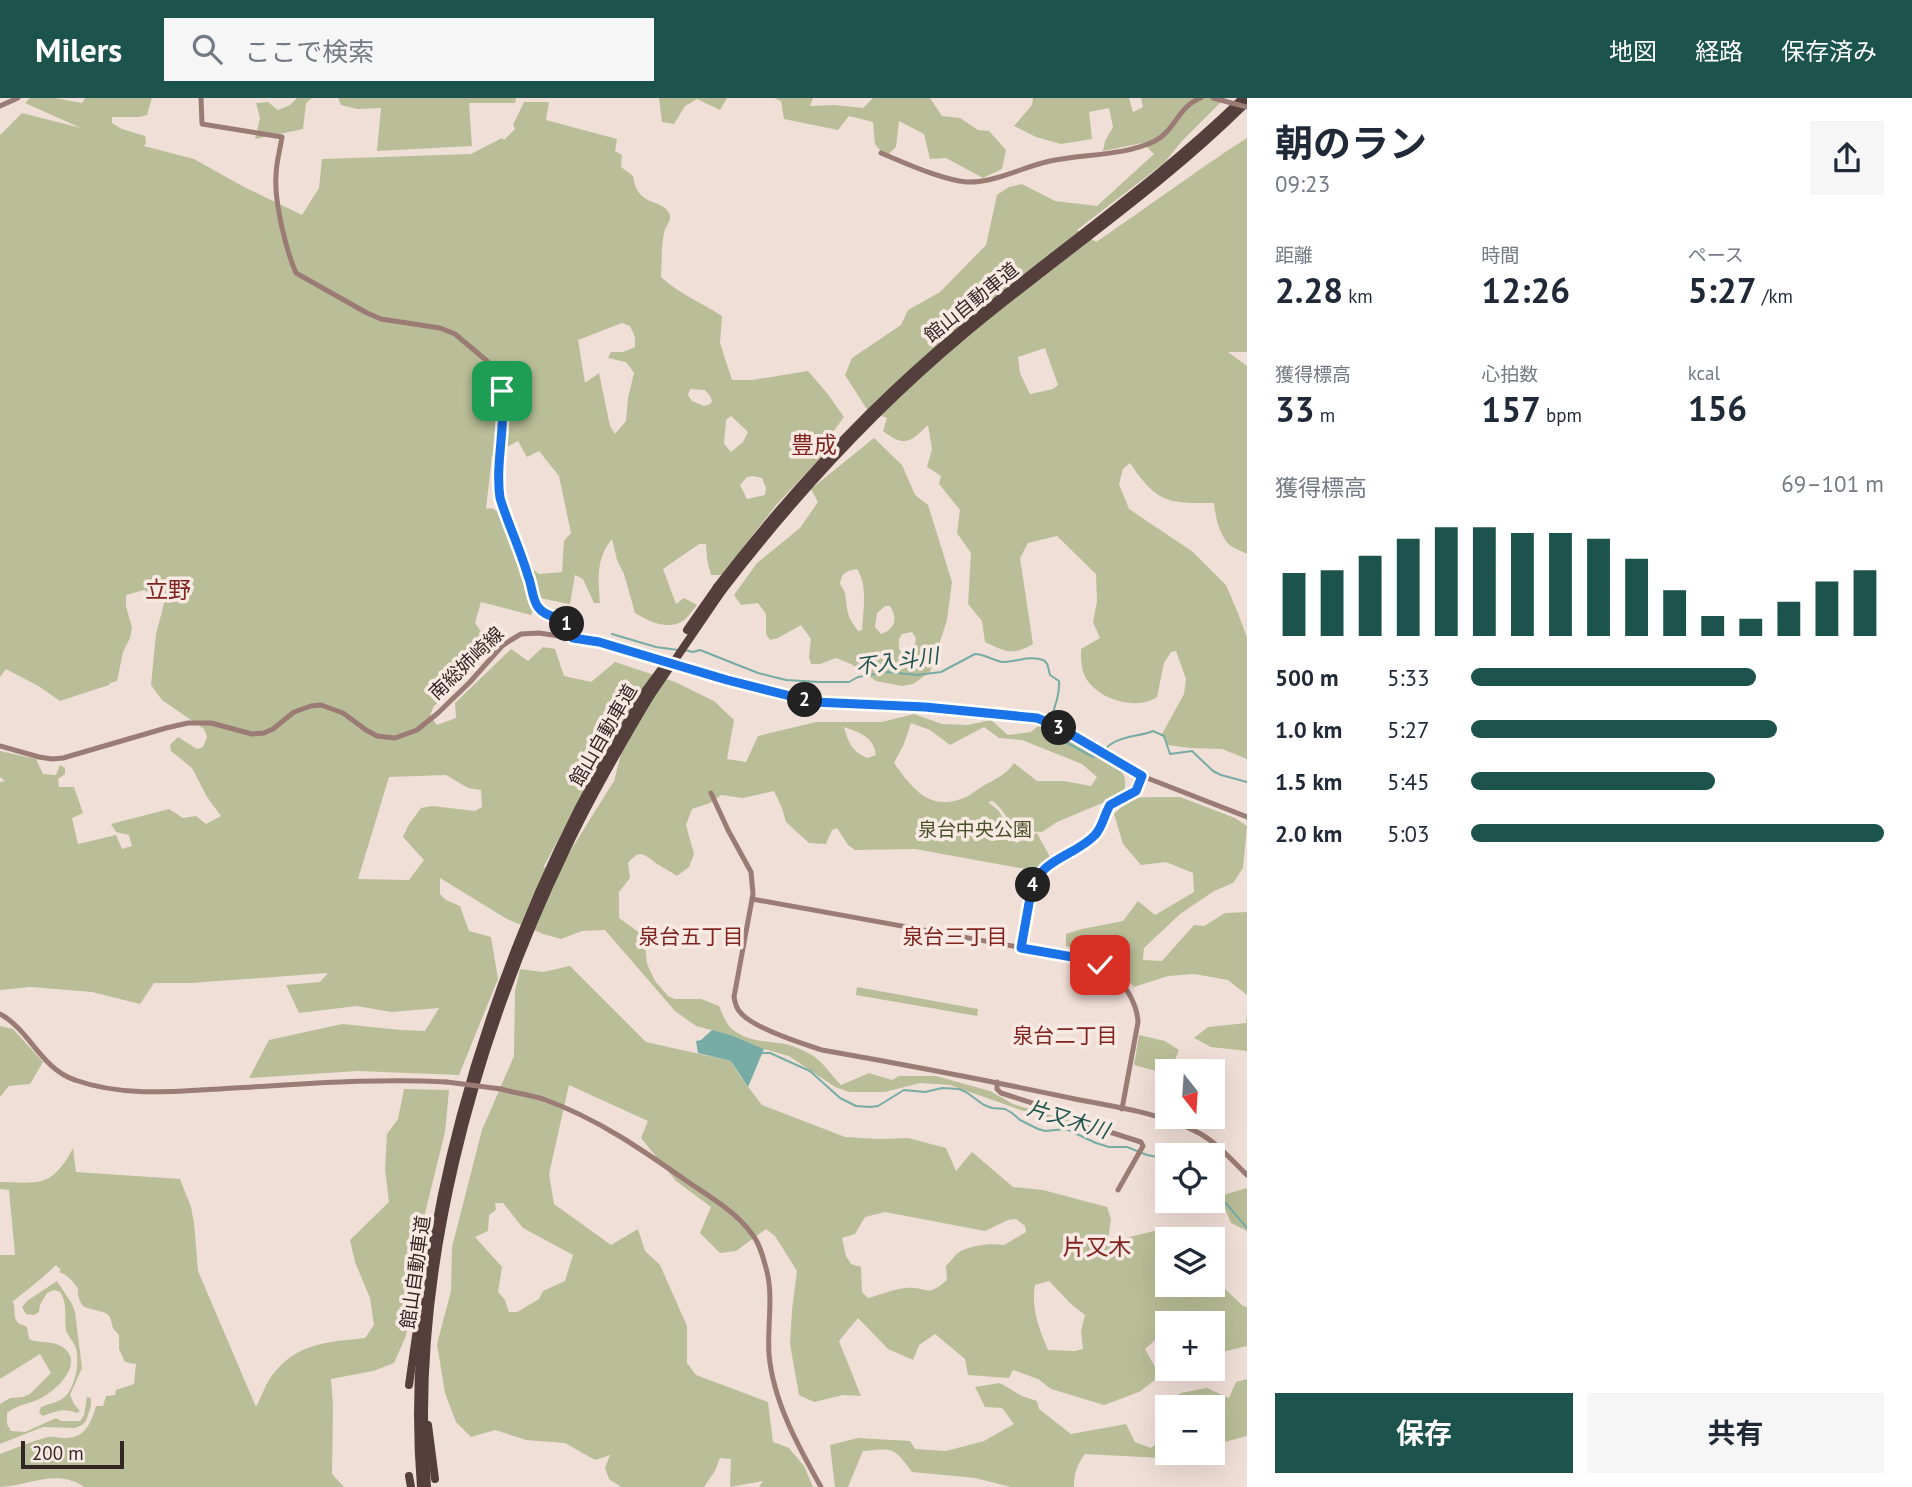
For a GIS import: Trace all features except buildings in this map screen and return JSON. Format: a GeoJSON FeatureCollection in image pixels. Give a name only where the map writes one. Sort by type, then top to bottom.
{"type":"FeatureCollection","features":[{"type":"Feature","properties":{"kind":"highway","name":"館山自動車道"},"geometry":{"type":"LineString","coordinates":[[421,1487],[418,1428],[424,1312],[432,1250],[450,1163],[469,1088],[514,953],[540,890],[586,794],[648,692],[720,589],[796,489],[897,386],[999,298],[1167,167],[1243,98]]}},
{"type":"Feature","properties":{"kind":"highway","name":"館山自動車道"},"geometry":{"type":"LineString","coordinates":[[720,589],[821,471],[901,390],[993,311],[1171,171],[1247,104]]}},
{"type":"Feature","properties":{"kind":"highway","name":"館山自動車道"},"geometry":{"type":"LineString","coordinates":[[427,1487],[424,1428],[426,1352],[433,1282],[465,1126],[494,1028],[533,922],[568,846],[648,692]]}},
{"type":"Feature","properties":{"kind":"highway"},"geometry":{"type":"LineString","coordinates":[[409,1385],[432,1250]]}},
{"type":"Feature","properties":{"kind":"highway"},"geometry":{"type":"LineString","coordinates":[[426,1352],[428,1419],[435,1479]]}},
{"type":"Feature","properties":{"kind":"highway"},"geometry":{"type":"LineString","coordinates":[[409,1476],[411,1487]]}},
{"type":"Feature","properties":{"kind":"street"},"geometry":{"type":"LineString","coordinates":[[0,106],[18,98]]}},
{"type":"Feature","properties":{"kind":"street"},"geometry":{"type":"LineString","coordinates":[[201,98],[202,124],[282,137],[275,175],[284,232],[296,273],[382,319],[440,328],[455,334],[491,366],[499,380],[503,400],[498,486],[500,498],[537,606],[570,626],[573,638]]}},
{"type":"Feature","properties":{"kind":"street"},"geometry":{"type":"LineString","coordinates":[[881,153],[954,180],[980,182],[1045,162],[1106,153],[1153,142],[1169,130],[1184,107],[1201,98]]}},
{"type":"Feature","properties":{"kind":"street"},"geometry":{"type":"LineString","coordinates":[[1213,98],[1247,104]]}},
{"type":"Feature","properties":{"kind":"street","name":"南総姉崎線"},"geometry":{"type":"LineString","coordinates":[[0,746],[52,759],[188,723],[211,723],[252,734],[264,733],[294,712],[321,705],[343,713],[377,736],[395,738],[417,730],[438,713],[502,646],[521,634],[531,633],[599,642],[715,677],[814,702],[925,707],[1037,718],[1057,726],[1142,776],[1247,817]]}},
{"type":"Feature","properties":{"kind":"street"},"geometry":{"type":"LineString","coordinates":[[1021,948],[1031,892],[1037,876],[1047,866],[1088,842],[1102,826],[1110,805],[1136,791],[1142,776]]}},
{"type":"Feature","properties":{"kind":"street"},"geometry":{"type":"LineString","coordinates":[[711,793],[751,872],[752,899],[734,997],[738,1010],[747,1019],[822,1050],[997,1082],[1176,1123],[1202,1135],[1247,1175]]}},
{"type":"Feature","properties":{"kind":"street"},"geometry":{"type":"LineString","coordinates":[[752,899],[1084,959],[1100,965],[1110,971],[1131,996],[1138,1013],[1122,1109]]}},
{"type":"Feature","properties":{"kind":"street"},"geometry":{"type":"LineString","coordinates":[[0,1014],[16,1024],[57,1071],[73,1080],[100,1087],[174,1091],[381,1080],[447,1082],[543,1100],[609,1129],[724,1207],[752,1233],[767,1271],[769,1357],[778,1396],[784,1414],[821,1487]]}},
{"type":"Feature","properties":{"kind":"street"},"geometry":{"type":"LineString","coordinates":[[997,1082],[997,1089],[1001,1093],[1141,1142],[1143,1146],[1118,1190]]}},
{"type":"Feature","properties":{"kind":"green space","name":"泉台中央公園"},"geometry":{"type":"Polygon","coordinates":[[[30,98],[55,98],[82,103],[85,98],[152,98],[147,115],[112,117],[112,123],[145,136],[144,146],[194,159],[302,215],[319,188],[322,159],[471,154],[502,138],[504,140],[515,129],[513,125],[524,102],[549,102],[546,120],[617,139],[615,151],[622,155],[621,167],[633,176],[635,186],[644,198],[666,208],[670,216],[663,238],[661,277],[722,316],[720,343],[732,380],[752,380],[808,371],[844,417],[830,436],[825,453],[777,504],[722,575],[711,575],[706,544],[699,544],[663,569],[676,604],[684,598],[697,605],[683,621],[663,625],[635,613],[612,539],[601,561],[600,603],[594,603],[583,579],[575,575],[570,604],[531,597],[531,615],[481,602],[475,623],[493,648],[462,683],[434,706],[430,715],[437,725],[456,718],[455,703],[511,649],[528,661],[543,647],[555,649],[564,676],[591,682],[615,662],[675,682],[714,701],[734,720],[727,759],[746,762],[758,736],[816,722],[882,722],[914,714],[942,724],[968,725],[991,720],[1008,735],[1031,732],[1039,725],[1116,766],[1125,778],[1124,794],[1057,822],[1042,832],[1024,831],[1011,823],[993,801],[988,802],[999,811],[1016,843],[1037,833],[1051,859],[1036,871],[915,849],[855,850],[848,845],[837,828],[832,830],[826,844],[809,843],[786,822],[774,791],[743,798],[721,795],[710,803],[692,809],[686,825],[694,854],[689,867],[677,876],[639,854],[628,863],[630,878],[619,892],[619,918],[644,936],[647,964],[655,981],[668,996],[675,999],[701,999],[719,1006],[728,1024],[738,1033],[757,1040],[788,1045],[807,1053],[819,1060],[841,1085],[869,1073],[892,1080],[899,1076],[936,1076],[990,1091],[1013,1104],[1070,1121],[1068,1125],[950,1085],[920,1083],[885,1092],[849,1092],[835,1087],[789,1056],[731,1035],[696,1026],[675,1011],[605,930],[582,931],[561,939],[543,934],[507,919],[440,878],[440,894],[460,906],[469,931],[491,937],[498,979],[459,1075],[358,1071],[249,1078],[269,1040],[342,1024],[425,1031],[439,1008],[391,1012],[357,1006],[299,1013],[286,985],[320,982],[328,973],[191,983],[154,983],[140,1004],[92,992],[30,987],[0,990],[0,782],[5,781],[0,777],[0,751],[36,759],[43,774],[56,775],[60,765],[65,768],[65,774],[58,779],[59,787],[74,787],[83,813],[72,818],[78,844],[116,835],[122,849],[132,846],[129,835],[116,832],[111,824],[169,809],[183,818],[196,816],[206,824],[221,816],[207,797],[192,768],[171,751],[170,745],[178,737],[197,749],[203,747],[207,737],[204,729],[162,700],[151,685],[156,634],[165,600],[144,590],[126,595],[132,628],[123,652],[117,681],[109,685],[60,701],[6,669],[0,677],[0,135],[22,113],[81,128],[25,103],[30,98]],[[622,323],[578,340],[585,383],[599,373],[610,426],[615,434],[626,421],[634,373],[626,362],[608,358],[611,352],[623,352],[635,347],[635,337],[630,326],[622,323]],[[690,389],[688,395],[692,401],[704,406],[712,401],[705,390],[690,389]],[[731,416],[726,420],[724,444],[731,452],[743,442],[748,432],[731,416]],[[518,441],[492,455],[486,509],[491,508],[503,514],[517,557],[539,574],[562,572],[564,541],[571,533],[559,476],[539,451],[527,457],[518,441]],[[747,477],[740,485],[747,499],[765,495],[766,488],[762,478],[747,477]],[[911,723],[894,763],[917,791],[935,801],[945,802],[970,795],[1004,774],[1014,763],[1037,781],[1064,781],[1091,786],[1097,777],[1082,764],[1022,740],[999,738],[984,727],[950,745],[930,730],[911,723]],[[844,727],[854,749],[867,758],[876,755],[869,740],[844,727]],[[609,741],[543,868],[564,861],[614,781],[622,750],[609,741]],[[446,775],[389,777],[358,879],[409,880],[424,860],[403,837],[421,808],[432,806],[475,811],[482,807],[481,790],[468,788],[446,775]]]}},
{"type":"Feature","properties":{"kind":"green space"},"geometry":{"type":"Polygon","coordinates":[[[297,98],[312,98],[306,103],[303,129],[255,139],[260,118],[256,103],[268,102],[278,110],[290,105],[297,98]]]}},
{"type":"Feature","properties":{"kind":"green space"},"geometry":{"type":"Polygon","coordinates":[[[338,98],[516,98],[515,103],[469,103],[472,146],[377,151],[381,108],[357,109],[341,105],[338,98]]]}},
{"type":"Feature","properties":{"kind":"green space"},"geometry":{"type":"Polygon","coordinates":[[[659,98],[727,98],[720,110],[697,99],[685,106],[674,124],[662,122],[659,98]]]}},
{"type":"Feature","properties":{"kind":"green space"},"geometry":{"type":"Polygon","coordinates":[[[774,98],[813,98],[810,106],[863,108],[873,98],[930,98],[942,116],[960,118],[978,130],[989,131],[1006,150],[1002,169],[983,178],[946,158],[930,159],[924,134],[899,121],[896,147],[885,157],[875,144],[873,122],[849,116],[838,130],[784,119],[781,101],[774,98]]]}},
{"type":"Feature","properties":{"kind":"green space"},"geometry":{"type":"Polygon","coordinates":[[[1033,98],[1129,98],[1133,112],[1143,107],[1141,98],[1225,98],[1164,163],[1077,230],[1096,242],[1247,138],[1247,352],[1228,352],[1247,366],[1247,554],[1231,546],[1224,538],[1214,503],[1182,502],[1164,498],[1149,487],[1130,463],[1123,469],[1119,484],[1129,509],[1193,552],[1226,585],[1247,637],[1247,759],[1222,749],[1168,745],[1162,734],[1184,694],[1186,679],[1176,651],[1171,652],[1164,663],[1157,697],[1149,701],[1122,702],[1097,691],[1091,685],[1083,673],[1081,649],[1100,638],[1093,622],[1097,601],[1096,574],[1057,536],[1028,543],[1020,558],[1033,644],[1020,650],[1009,651],[985,642],[982,621],[968,604],[971,553],[957,533],[960,510],[939,484],[941,476],[927,467],[932,449],[928,425],[912,439],[897,440],[883,431],[887,418],[868,411],[845,375],[852,358],[901,325],[908,310],[940,292],[986,245],[997,195],[1009,187],[1022,184],[1055,201],[1097,206],[1154,154],[1143,143],[1103,151],[1113,127],[1109,108],[1089,112],[1092,139],[1061,144],[1036,137],[1014,126],[1032,105],[1033,98]],[[1045,348],[1018,357],[1020,373],[1030,394],[1053,389],[1058,385],[1045,348]]]}},
{"type":"Feature","properties":{"kind":"green space"},"geometry":{"type":"Polygon","coordinates":[[[874,438],[902,465],[915,495],[928,505],[952,582],[947,620],[930,672],[913,684],[902,686],[876,681],[851,664],[836,658],[820,664],[811,664],[811,639],[801,625],[770,640],[766,634],[766,614],[758,603],[741,605],[734,595],[757,563],[800,528],[818,502],[811,489],[874,438]],[[857,569],[845,573],[840,584],[845,593],[848,614],[858,631],[862,630],[864,599],[863,583],[857,569]],[[885,606],[877,613],[875,627],[881,634],[892,626],[894,615],[890,606],[885,606]],[[912,632],[902,634],[899,649],[903,654],[909,655],[914,652],[916,638],[912,632]]]}},
{"type":"Feature","properties":{"kind":"green space"},"geometry":{"type":"Polygon","coordinates":[[[1180,797],[1235,818],[1247,826],[1243,868],[1233,883],[1214,891],[1180,914],[1144,948],[1143,960],[1162,961],[1194,925],[1204,926],[1225,913],[1247,912],[1247,995],[1228,980],[1194,974],[1168,976],[1134,987],[1106,956],[1066,946],[1066,934],[1123,921],[1138,901],[1155,915],[1194,892],[1193,873],[1166,862],[1141,865],[1123,844],[1114,814],[1131,798],[1180,797]]]}},
{"type":"Feature","properties":{"kind":"green space"},"geometry":{"type":"Polygon","coordinates":[[[570,966],[646,1042],[731,1061],[762,1105],[845,1137],[908,1138],[946,1148],[956,1171],[972,1152],[1013,1187],[1043,1190],[1107,1207],[1111,1219],[1107,1246],[1117,1240],[1154,1231],[1155,1297],[1225,1297],[1225,1289],[1247,1307],[1247,1346],[1225,1351],[1225,1311],[1155,1311],[1155,1340],[1145,1349],[1155,1367],[1155,1380],[1139,1392],[1104,1405],[1051,1389],[1038,1379],[1013,1370],[1009,1378],[968,1375],[965,1359],[935,1334],[919,1345],[913,1360],[888,1349],[858,1318],[839,1341],[861,1396],[843,1395],[814,1402],[799,1395],[790,1344],[797,1271],[775,1236],[766,1229],[736,1251],[720,1253],[700,1233],[711,1207],[676,1181],[641,1138],[648,1121],[569,1085],[549,1174],[554,1204],[611,1245],[638,1229],[645,1251],[660,1265],[687,1326],[687,1363],[696,1375],[768,1402],[773,1442],[789,1448],[804,1466],[813,1487],[759,1487],[763,1481],[730,1487],[731,1459],[720,1458],[704,1487],[621,1487],[609,1479],[605,1468],[610,1455],[595,1460],[565,1443],[526,1440],[495,1430],[471,1437],[456,1422],[445,1393],[437,1344],[451,1291],[452,1247],[482,1130],[514,1056],[515,991],[520,969],[543,972],[570,966]],[[495,1203],[496,1210],[489,1215],[488,1231],[475,1237],[502,1267],[498,1292],[505,1300],[509,1312],[517,1312],[539,1299],[543,1291],[565,1281],[573,1255],[523,1228],[503,1203],[495,1203]],[[885,1212],[865,1217],[855,1234],[842,1238],[846,1256],[851,1264],[861,1267],[862,1292],[868,1298],[901,1289],[935,1289],[947,1280],[946,1266],[958,1253],[980,1245],[1004,1245],[1026,1232],[1025,1226],[1016,1219],[985,1231],[885,1212]],[[1049,1281],[1035,1285],[1034,1294],[1039,1326],[1048,1350],[1083,1349],[1081,1331],[1085,1315],[1049,1281]]]}},
{"type":"Feature","properties":{"kind":"green space"},"geometry":{"type":"Polygon","coordinates":[[[857,987],[978,1009],[977,1016],[856,995],[857,987]]]}},
{"type":"Feature","properties":{"kind":"green space"},"geometry":{"type":"Polygon","coordinates":[[[1247,1013],[1247,1051],[1211,1047],[1194,1038],[1208,1027],[1246,1023],[1247,1013]]]}},
{"type":"Feature","properties":{"kind":"green space"},"geometry":{"type":"Polygon","coordinates":[[[0,1026],[13,1029],[43,1062],[30,1084],[9,1086],[0,1097],[0,1026]]]}},
{"type":"Feature","properties":{"kind":"green space"},"geometry":{"type":"Polygon","coordinates":[[[1139,1035],[1165,1041],[1179,1050],[1175,1059],[1155,1059],[1155,1071],[1134,1065],[1139,1035]]]}},
{"type":"Feature","properties":{"kind":"green space"},"geometry":{"type":"Polygon","coordinates":[[[404,1089],[449,1090],[445,1132],[413,1262],[406,1336],[394,1363],[373,1371],[331,1379],[332,1474],[344,1487],[84,1487],[64,1479],[53,1478],[0,1487],[0,1454],[48,1437],[71,1438],[82,1433],[96,1406],[103,1406],[106,1396],[115,1395],[116,1390],[134,1384],[136,1364],[125,1362],[119,1349],[119,1335],[113,1328],[110,1317],[106,1313],[84,1307],[76,1286],[59,1272],[61,1270],[56,1265],[12,1302],[15,1318],[18,1323],[27,1327],[29,1339],[61,1346],[68,1352],[71,1366],[62,1381],[49,1393],[7,1413],[7,1424],[11,1431],[25,1432],[56,1418],[61,1421],[80,1421],[84,1415],[87,1397],[91,1398],[91,1406],[86,1421],[75,1428],[43,1427],[0,1444],[0,1404],[10,1398],[30,1394],[51,1373],[40,1354],[0,1379],[0,1255],[15,1255],[9,1190],[0,1189],[0,1182],[46,1179],[60,1168],[73,1148],[76,1172],[180,1179],[191,1207],[198,1271],[256,1407],[271,1377],[294,1355],[315,1345],[365,1338],[374,1325],[370,1298],[355,1262],[350,1240],[389,1202],[385,1169],[387,1134],[398,1119],[404,1089]]]}},
{"type":"Feature","properties":{"kind":"green space"},"geometry":{"type":"Polygon","coordinates":[[[1247,1188],[1247,1231],[1231,1223],[1225,1208],[1225,1195],[1247,1188]]]}},
{"type":"Feature","properties":{"kind":"green space"},"geometry":{"type":"Polygon","coordinates":[[[57,1281],[75,1312],[82,1368],[70,1395],[80,1411],[59,1411],[42,1416],[39,1412],[41,1407],[62,1399],[70,1390],[77,1368],[77,1355],[66,1330],[65,1305],[60,1292],[54,1290],[47,1293],[39,1312],[34,1315],[26,1314],[22,1307],[57,1281]]]}},
{"type":"Feature","properties":{"kind":"green space"},"geometry":{"type":"Polygon","coordinates":[[[1247,1379],[1247,1436],[1225,1442],[1225,1396],[1229,1398],[1236,1382],[1247,1379]]]}},
{"type":"Feature","properties":{"kind":"green space"},"geometry":{"type":"Polygon","coordinates":[[[1000,1383],[1037,1401],[1039,1409],[1071,1434],[1126,1424],[1135,1442],[1151,1448],[1155,1445],[1155,1458],[1085,1454],[1076,1469],[1074,1487],[1011,1487],[975,1478],[912,1472],[892,1451],[873,1450],[863,1451],[848,1487],[835,1487],[830,1445],[858,1438],[910,1441],[915,1449],[946,1451],[984,1441],[1014,1424],[1002,1408],[985,1407],[975,1387],[1000,1383]]]}},
{"type":"Feature","properties":{"kind":"green space"},"geometry":{"type":"Polygon","coordinates":[[[1207,1388],[1222,1395],[1178,1395],[1181,1393],[1207,1388]]]}},
{"type":"Feature","properties":{"kind":"water"},"geometry":{"type":"Polygon","coordinates":[[[712,1030],[764,1049],[748,1087],[731,1061],[698,1053],[696,1041],[712,1030]]]}},
{"type":"Feature","properties":{"kind":"waterway","name":"不入斗川"},"geometry":{"type":"LineString","coordinates":[[612,634],[656,647],[678,650]]}},
{"type":"Feature","properties":{"kind":"waterway","name":"不入斗川"},"geometry":{"type":"LineString","coordinates":[[684,650],[700,650],[758,673],[786,680],[819,682],[849,682],[858,677],[887,672],[917,675],[941,672],[975,654],[1003,662],[1038,659],[1046,663],[1050,675],[1059,681],[1058,696],[1050,720]]}},
{"type":"Feature","properties":{"kind":"waterway","name":"不入斗川"},"geometry":{"type":"LineString","coordinates":[[1047,725],[1049,733],[1093,757],[1100,754]]}},
{"type":"Feature","properties":{"kind":"waterway","name":"不入斗川"},"geometry":{"type":"LineString","coordinates":[[1104,750],[1121,739],[1153,731],[1164,736],[1170,754],[1192,751],[1213,771],[1247,782]]}},
{"type":"Feature","properties":{"kind":"waterway","name":"片又木川"},"geometry":{"type":"LineString","coordinates":[[763,1053],[770,1053],[810,1071],[840,1098],[856,1106],[878,1106],[904,1090],[925,1092],[942,1088],[959,1089],[984,1105],[1005,1109],[1038,1129],[1066,1129],[1096,1143],[1109,1147],[1127,1147],[1155,1157]]}},
{"type":"Feature","properties":{"kind":"waterway","name":"片又木川"},"geometry":{"type":"LineString","coordinates":[[1225,1202],[1247,1228]]}},
{"type":"Feature","properties":{"kind":"district","name":"豊成"},"geometry":{"type":"Point","coordinates":[814,444]}},
{"type":"Feature","properties":{"kind":"district","name":"立野"},"geometry":{"type":"Point","coordinates":[168,589]}},
{"type":"Feature","properties":{"kind":"district","name":"泉台五丁目"},"geometry":{"type":"Point","coordinates":[691,936]}},
{"type":"Feature","properties":{"kind":"district","name":"泉台三丁目"},"geometry":{"type":"Point","coordinates":[955,936]}},
{"type":"Feature","properties":{"kind":"district","name":"泉台二丁目"},"geometry":{"type":"Point","coordinates":[1065,1035]}},
{"type":"Feature","properties":{"kind":"district","name":"片又木"},"geometry":{"type":"Point","coordinates":[1097,1246]}},
{"type":"Feature","properties":{"kind":"route"},"geometry":{"type":"LineString","coordinates":[[502,391],[498,486],[500,498],[537,606],[570,626],[573,638],[599,642],[727,680],[814,702],[925,707],[1037,718],[1057,726],[1142,776],[1136,791],[1110,805],[1102,826],[1088,842],[1041,871],[1031,892],[1021,948],[1084,959],[1100,965]]}}]}
